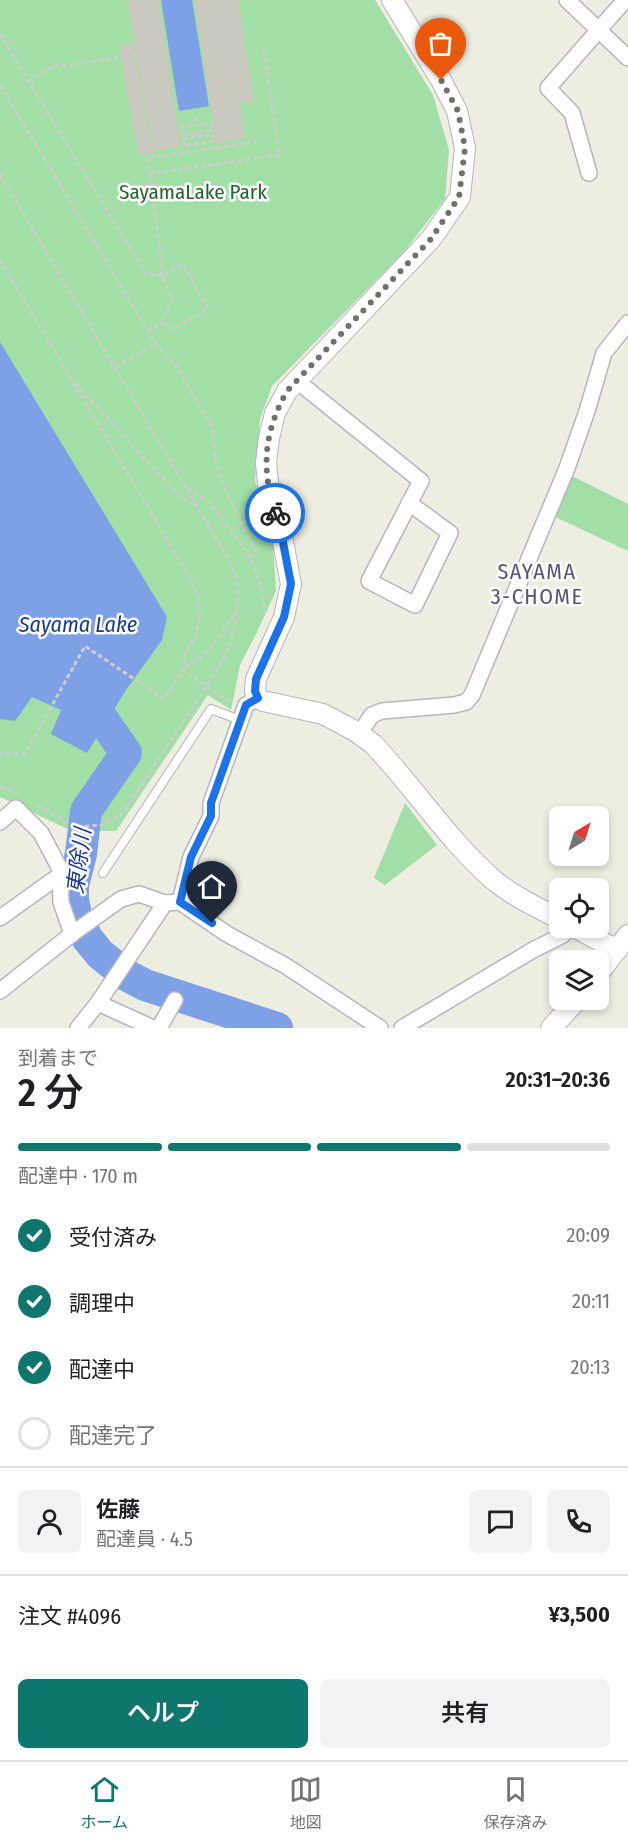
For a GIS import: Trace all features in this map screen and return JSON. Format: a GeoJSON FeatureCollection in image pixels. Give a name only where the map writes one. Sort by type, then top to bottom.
{"type":"FeatureCollection","features":[{"type":"Feature","properties":{"kind":"street"},"geometry":{"type":"LineString","coordinates":[[392,0],[458,111],[465,148],[459,197],[431,239],[287,391],[275,413],[268,438],[266,463],[268,492],[282,537],[291,584],[284,617],[256,679],[255,691],[258,698],[263,701],[323,714],[373,744],[468,855],[495,881],[508,891],[549,913]]}},
{"type":"Feature","properties":{"kind":"street"},"geometry":{"type":"LineString","coordinates":[[567,0],[628,58]]}},
{"type":"Feature","properties":{"kind":"street"},"geometry":{"type":"LineString","coordinates":[[589,173],[572,113],[548,88],[625,0]]}},
{"type":"Feature","properties":{"kind":"street"},"geometry":{"type":"LineString","coordinates":[[359,734],[372,715],[382,711],[454,705],[465,702],[472,695],[567,468],[604,353],[628,323]]}},
{"type":"Feature","properties":{"kind":"street"},"geometry":{"type":"LineString","coordinates":[[297,381],[421,481],[409,503],[369,581],[415,605],[450,533],[409,503]]}},
{"type":"Feature","properties":{"kind":"street"},"geometry":{"type":"LineString","coordinates":[[78,1028],[172,902],[211,816],[211,803],[246,705],[258,698]]}},
{"type":"Feature","properties":{"kind":"street"},"geometry":{"type":"LineString","coordinates":[[0,822],[16,808],[41,833],[60,869],[61,902],[79,930]]}},
{"type":"Feature","properties":{"kind":"street"},"geometry":{"type":"LineString","coordinates":[[0,918],[60,875]]}},
{"type":"Feature","properties":{"kind":"street"},"geometry":{"type":"LineString","coordinates":[[0,991],[121,899],[139,894],[172,902],[286,966],[380,1028]]}},
{"type":"Feature","properties":{"kind":"street"},"geometry":{"type":"LineString","coordinates":[[402,1028],[558,938]]}},
{"type":"Feature","properties":{"kind":"street"},"geometry":{"type":"LineString","coordinates":[[609,959],[622,942]]}},
{"type":"Feature","properties":{"kind":"street"},"geometry":{"type":"LineString","coordinates":[[159,1028],[175,1000]]}},
{"type":"Feature","properties":{"kind":"street"},"geometry":{"type":"LineString","coordinates":[[98,1003],[153,1028]]}},
{"type":"Feature","properties":{"kind":"street"},"geometry":{"type":"LineString","coordinates":[[551,1028],[568,1010]]}},
{"type":"Feature","properties":{"kind":"lane"},"geometry":{"type":"LineString","coordinates":[[103,873],[211,709],[240,720]]}},
{"type":"Feature","properties":{"kind":"path"},"geometry":{"type":"LineString","coordinates":[[0,34],[145,273],[162,276],[183,264],[208,309],[174,329],[161,323]]}},
{"type":"Feature","properties":{"kind":"path"},"geometry":{"type":"LineString","coordinates":[[149,174],[279,155],[264,49]]}},
{"type":"Feature","properties":{"kind":"path"},"geometry":{"type":"LineString","coordinates":[[28,81],[55,65],[70,65],[121,57]]}},
{"type":"Feature","properties":{"kind":"path"},"geometry":{"type":"LineString","coordinates":[[0,85],[156,344],[176,365],[212,427],[215,457],[221,480],[256,552],[250,558]]}},
{"type":"Feature","properties":{"kind":"path"},"geometry":{"type":"LineString","coordinates":[[195,117],[196,125]]}},
{"type":"Feature","properties":{"kind":"path"},"geometry":{"type":"LineString","coordinates":[[196,125],[181,127],[182,135],[197,134],[213,134],[214,141],[184,146],[183,139],[197,134],[212,130],[211,123],[196,125]]}},
{"type":"Feature","properties":{"kind":"path"},"geometry":{"type":"LineString","coordinates":[[151,185],[147,156],[256,142]]}},
{"type":"Feature","properties":{"kind":"path"},"geometry":{"type":"LineString","coordinates":[[199,144],[200,150]]}},
{"type":"Feature","properties":{"kind":"path"},"geometry":{"type":"LineString","coordinates":[[0,174],[198,507],[230,562],[237,579],[237,610],[231,641],[223,660],[123,813],[103,825],[75,826]]}},
{"type":"Feature","properties":{"kind":"path"},"geometry":{"type":"LineString","coordinates":[[148,331],[161,323],[172,300],[162,276],[153,200]]}},
{"type":"Feature","properties":{"kind":"path"},"geometry":{"type":"LineString","coordinates":[[0,260],[190,578],[198,597],[200,615],[196,633],[184,657],[183,668],[164,699],[85,646],[25,754],[0,754]]}},
{"type":"Feature","properties":{"kind":"path"},"geometry":{"type":"LineString","coordinates":[[116,367],[156,344]]}},
{"type":"Feature","properties":{"kind":"path"},"geometry":{"type":"LineString","coordinates":[[71,378],[180,497],[198,507]]}},
{"type":"Feature","properties":{"kind":"path"},"geometry":{"type":"LineString","coordinates":[[186,487],[208,501],[246,550],[260,579],[267,620]]}},
{"type":"Feature","properties":{"kind":"path"},"geometry":{"type":"LineString","coordinates":[[183,668],[192,665],[207,650],[237,610]]}},
{"type":"Feature","properties":{"kind":"path"},"geometry":{"type":"LineString","coordinates":[[183,668],[232,704]]}},
{"type":"Feature","properties":{"kind":"green space","name":"SayamaLake Park"},"geometry":{"type":"Polygon","coordinates":[[[0,0],[375,0],[433,95],[449,150],[445,199],[403,253],[272,386],[260,419],[255,481],[273,542],[276,591],[240,665],[231,710],[208,695],[116,831],[72,831],[0,797],[0,0]]]}},
{"type":"Feature","properties":{"kind":"green space"},"geometry":{"type":"Polygon","coordinates":[[[570,475],[628,504],[628,551],[553,516],[570,475]]]}},
{"type":"Feature","properties":{"kind":"green space"},"geometry":{"type":"Polygon","coordinates":[[[405,803],[437,845],[385,885],[374,878],[405,803]]]}},
{"type":"Feature","properties":{"kind":"water"},"geometry":{"type":"Polygon","coordinates":[[[161,0],[192,0],[209,106],[179,111],[161,0]]]}},
{"type":"Feature","properties":{"kind":"water","name":"Sayama Lake"},"geometry":{"type":"Polygon","coordinates":[[[0,342],[167,617],[162,640],[126,690],[87,753],[51,734],[61,710],[32,697],[15,721],[0,719],[0,342]]]}},
{"type":"Feature","properties":{"kind":"building"},"geometry":{"type":"Polygon","coordinates":[[[128,0],[158,0],[180,146],[154,151],[128,0]]]}},
{"type":"Feature","properties":{"kind":"building"},"geometry":{"type":"Polygon","coordinates":[[[195,0],[211,0],[227,105],[239,104],[244,138],[217,143],[195,0]]]}},
{"type":"Feature","properties":{"kind":"building"},"geometry":{"type":"Polygon","coordinates":[[[212,0],[238,0],[253,101],[227,105],[212,0]]]}},
{"type":"Feature","properties":{"kind":"building"},"geometry":{"type":"Polygon","coordinates":[[[133,44],[152,153],[139,155],[120,46],[133,44]]]}},
{"type":"Feature","properties":{"kind":"building"},"geometry":{"type":"Polygon","coordinates":[[[156,184],[159,199],[144,201],[141,186],[156,184]]]}},
{"type":"Feature","properties":{"kind":"waterway","name":"東除川"},"geometry":{"type":"LineString","coordinates":[[75,693],[94,707],[126,753],[86,811],[81,854],[73,885],[73,900],[76,915],[87,938],[100,954],[126,975],[145,985],[277,1028]]}},
{"type":"Feature","properties":{"kind":"way so far"},"geometry":{"type":"LineString","coordinates":[[275,513],[268,492],[266,463],[268,438],[275,413],[287,391],[431,239],[459,197],[465,148],[458,111],[441,80]]}},
{"type":"Feature","properties":{"kind":"district","name":"SAYAMA 3-CHOME"},"geometry":{"type":"Point","coordinates":[537,584]}},
{"type":"Feature","properties":{"kind":"route"},"geometry":{"type":"LineString","coordinates":[[212,923],[180,902],[191,857],[211,816],[211,803],[246,705],[258,698],[255,691],[256,679],[284,617],[291,584],[275,513]]}}]}
